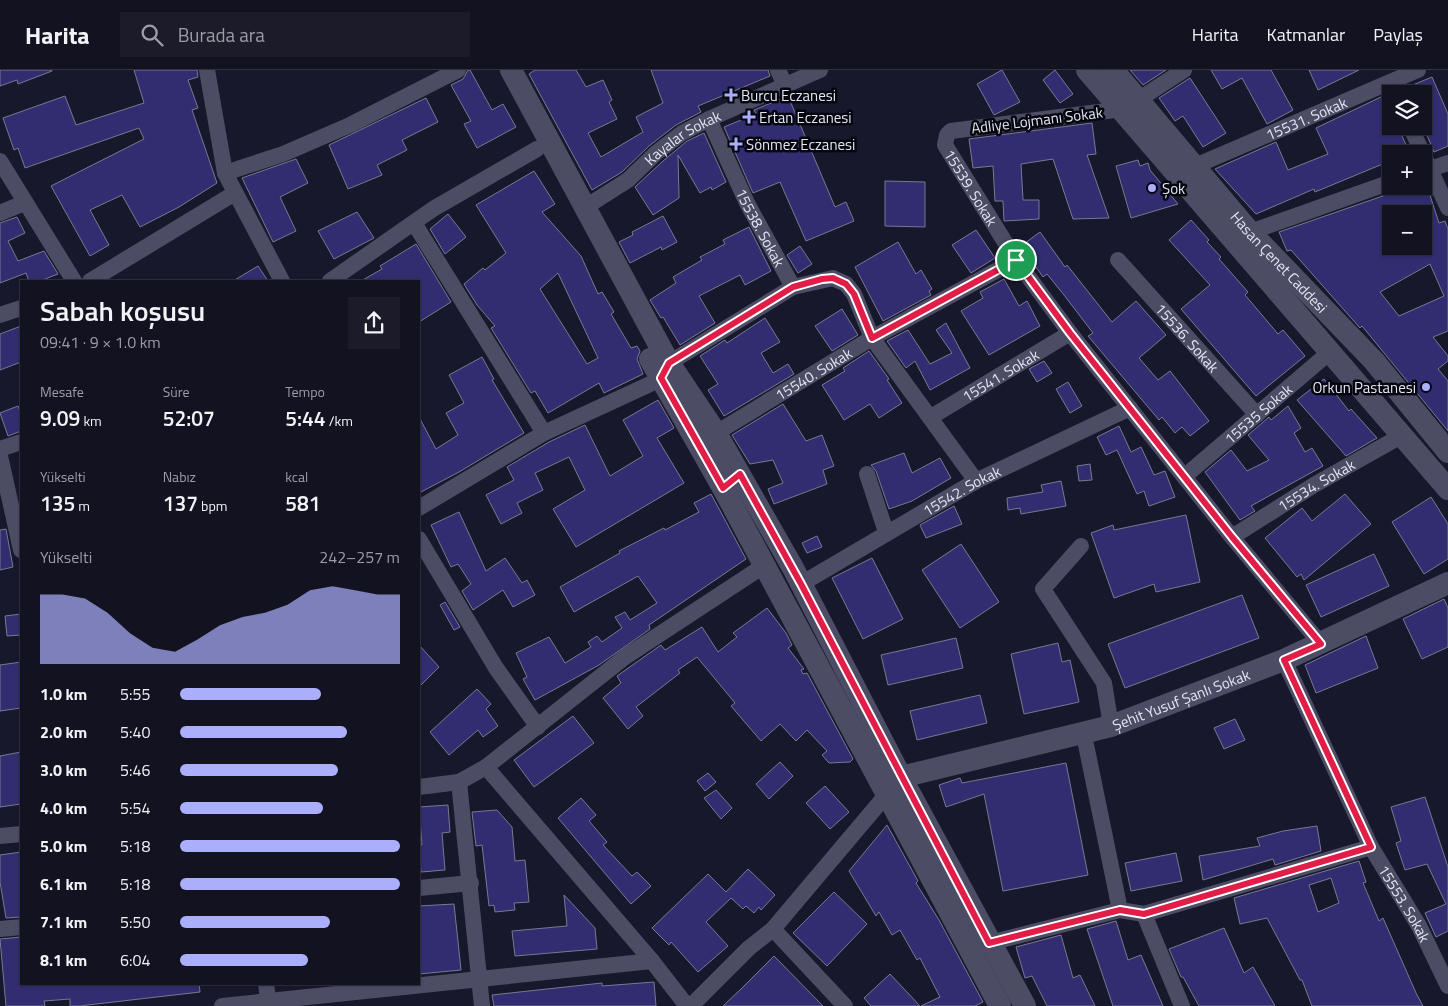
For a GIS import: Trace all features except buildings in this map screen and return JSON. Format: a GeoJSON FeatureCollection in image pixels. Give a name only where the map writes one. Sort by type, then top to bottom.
{"type":"FeatureCollection","features":[{"type":"Feature","properties":{"kind":"main road"},"geometry":{"type":"LineString","coordinates":[[494,70],[536,149],[579,215]]}},
{"type":"Feature","properties":{"kind":"main road"},"geometry":{"type":"LineString","coordinates":[[511,70],[579,215],[665,371],[732,481],[801,584],[989,943],[1025,1006]]}},
{"type":"Feature","properties":{"kind":"main road"},"geometry":{"type":"LineString","coordinates":[[1088,70],[1130,104],[1330,351],[1448,489]]}},
{"type":"Feature","properties":{"kind":"main road","name":"Hasan Çenet Caddesi"},"geometry":{"type":"LineString","coordinates":[[1113,70],[1130,104],[1195,166],[1250,232],[1374,361],[1448,452]]}},
{"type":"Feature","properties":{"kind":"main road"},"geometry":{"type":"LineString","coordinates":[[665,371],[716,433],[732,481],[765,565],[1000,1006]]}},
{"type":"Feature","properties":{"kind":"main road","name":"Şehit Yusuf Şanlı Sokak"},"geometry":{"type":"LineString","coordinates":[[901,777],[1084,735],[1111,726],[1284,660],[1448,583]]}},
{"type":"Feature","properties":{"kind":"street"},"geometry":{"type":"LineString","coordinates":[[207,70],[226,173],[281,280]]}},
{"type":"Feature","properties":{"kind":"street"},"geometry":{"type":"LineString","coordinates":[[226,173],[283,154],[350,125],[458,70]]}},
{"type":"Feature","properties":{"kind":"street"},"geometry":{"type":"LineString","coordinates":[[778,70],[785,85]]}},
{"type":"Feature","properties":{"kind":"street","name":"Kayalar Sokak"},"geometry":{"type":"LineString","coordinates":[[579,215],[628,180],[656,153],[682,133],[709,119],[820,70]]}},
{"type":"Feature","properties":{"kind":"street"},"geometry":{"type":"LineString","coordinates":[[1130,104],[1184,70]]}},
{"type":"Feature","properties":{"kind":"street","name":"15531. Sokak"},"geometry":{"type":"LineString","coordinates":[[1195,166],[1418,70]]}},
{"type":"Feature","properties":{"kind":"street","name":"Adliye Lojmanı Sokak"},"geometry":{"type":"LineString","coordinates":[[951,131],[1130,104]]}},
{"type":"Feature","properties":{"kind":"street","name":"15538. Sokak"},"geometry":{"type":"LineString","coordinates":[[709,119],[747,203],[793,287]]}},
{"type":"Feature","properties":{"kind":"street","name":"15539. Sokak"},"geometry":{"type":"LineString","coordinates":[[951,131],[945,140],[947,151],[1016,260],[1070,333],[1232,537],[1321,644]]}},
{"type":"Feature","properties":{"kind":"street"},"geometry":{"type":"LineString","coordinates":[[331,280],[414,223],[536,149]]}},
{"type":"Feature","properties":{"kind":"street"},"geometry":{"type":"LineString","coordinates":[[0,161],[24,203],[73,280]]}},
{"type":"Feature","properties":{"kind":"street"},"geometry":{"type":"LineString","coordinates":[[1432,168],[1448,163]]}},
{"type":"Feature","properties":{"kind":"street"},"geometry":{"type":"LineString","coordinates":[[1432,178],[1448,208]]}},
{"type":"Feature","properties":{"kind":"street"},"geometry":{"type":"LineString","coordinates":[[1250,232],[1382,185]]}},
{"type":"Feature","properties":{"kind":"street"},"geometry":{"type":"LineString","coordinates":[[92,280],[235,193]]}},
{"type":"Feature","properties":{"kind":"street"},"geometry":{"type":"LineString","coordinates":[[0,213],[24,203]]}},
{"type":"Feature","properties":{"kind":"street"},"geometry":{"type":"LineString","coordinates":[[414,223],[544,433]]}},
{"type":"Feature","properties":{"kind":"street","name":"15540. Sokak"},"geometry":{"type":"LineString","coordinates":[[716,433],[872,338],[1016,260]]}},
{"type":"Feature","properties":{"kind":"street","name":"15536. Sokak"},"geometry":{"type":"LineString","coordinates":[[1118,260],[1257,415]]}},
{"type":"Feature","properties":{"kind":"street"},"geometry":{"type":"LineString","coordinates":[[420,507],[544,433],[665,371],[793,287],[833,278],[846,284],[854,294],[872,338],[976,481]]}},
{"type":"Feature","properties":{"kind":"street"},"geometry":{"type":"LineString","coordinates":[[0,315],[20,308]]}},
{"type":"Feature","properties":{"kind":"street","name":"15541. Sokak"},"geometry":{"type":"LineString","coordinates":[[931,417],[1070,333]]}},
{"type":"Feature","properties":{"kind":"street","name":"15535 Sokak"},"geometry":{"type":"LineString","coordinates":[[1185,476],[1330,351]]}},
{"type":"Feature","properties":{"kind":"street","name":"15542. Sokak"},"geometry":{"type":"LineString","coordinates":[[801,584],[886,532],[976,481],[1130,408]]}},
{"type":"Feature","properties":{"kind":"street","name":"15534. Sokak"},"geometry":{"type":"LineString","coordinates":[[1232,537],[1314,486],[1401,436]]}},
{"type":"Feature","properties":{"kind":"street"},"geometry":{"type":"LineString","coordinates":[[0,449],[20,442]]}},
{"type":"Feature","properties":{"kind":"street"},"geometry":{"type":"LineString","coordinates":[[0,456],[20,546]]}},
{"type":"Feature","properties":{"kind":"street"},"geometry":{"type":"LineString","coordinates":[[867,474],[886,532]]}},
{"type":"Feature","properties":{"kind":"street"},"geometry":{"type":"LineString","coordinates":[[420,540],[496,668],[538,727]]}},
{"type":"Feature","properties":{"kind":"street"},"geometry":{"type":"LineString","coordinates":[[1081,546],[1043,588],[1104,683],[1111,726]]}},
{"type":"Feature","properties":{"kind":"street"},"geometry":{"type":"LineString","coordinates":[[420,787],[459,782],[486,767],[625,657],[765,565]]}},
{"type":"Feature","properties":{"kind":"street","name":"15553. Sokak"},"geometry":{"type":"LineString","coordinates":[[1284,660],[1371,847],[1419,926],[1448,986]]}},
{"type":"Feature","properties":{"kind":"street"},"geometry":{"type":"LineString","coordinates":[[1084,735],[1120,910]]}},
{"type":"Feature","properties":{"kind":"street"},"geometry":{"type":"LineString","coordinates":[[486,767],[652,961],[687,1006]]}},
{"type":"Feature","properties":{"kind":"street"},"geometry":{"type":"LineString","coordinates":[[459,782],[482,1006]]}},
{"type":"Feature","properties":{"kind":"street"},"geometry":{"type":"LineString","coordinates":[[691,1006],[749,948],[773,929],[887,794]]}},
{"type":"Feature","properties":{"kind":"street"},"geometry":{"type":"LineString","coordinates":[[0,836],[20,834]]}},
{"type":"Feature","properties":{"kind":"street"},"geometry":{"type":"LineString","coordinates":[[989,943],[1120,910],[1144,914],[1371,847]]}},
{"type":"Feature","properties":{"kind":"street"},"geometry":{"type":"LineString","coordinates":[[420,888],[470,883]]}},
{"type":"Feature","properties":{"kind":"street"},"geometry":{"type":"LineString","coordinates":[[1144,914],[1182,1006]]}},
{"type":"Feature","properties":{"kind":"street"},"geometry":{"type":"LineString","coordinates":[[0,929],[20,927]]}},
{"type":"Feature","properties":{"kind":"street"},"geometry":{"type":"LineString","coordinates":[[773,929],[845,1006]]}},
{"type":"Feature","properties":{"kind":"street"},"geometry":{"type":"LineString","coordinates":[[222,1006],[268,1004],[480,978],[652,961]]}},
{"type":"Feature","properties":{"kind":"street"},"geometry":{"type":"LineString","coordinates":[[266,985],[268,1004]]}},
{"type":"Feature","properties":{"kind":"place","name":"Burcu Eczanesi"},"geometry":{"type":"Point","coordinates":[731,95]}},
{"type":"Feature","properties":{"kind":"place","name":"Ertan Eczanesi"},"geometry":{"type":"Point","coordinates":[749,117]}},
{"type":"Feature","properties":{"kind":"place","name":"Sönmez Eczanesi"},"geometry":{"type":"Point","coordinates":[736,144]}},
{"type":"Feature","properties":{"kind":"place","name":"Şok"},"geometry":{"type":"Point","coordinates":[1152,188]}},
{"type":"Feature","properties":{"kind":"place","name":"Orkun Pastanesi"},"geometry":{"type":"Point","coordinates":[1426,387]}},
{"type":"Feature","properties":{"kind":"route"},"geometry":{"type":"LineString","coordinates":[[1016,260],[1070,333],[1232,537],[1321,644],[1284,660],[1371,847],[1144,914],[1120,910],[989,943],[801,584],[740,474],[723,488],[661,378],[669,363],[793,287],[833,278],[846,284],[854,294],[872,338],[1016,260]]}}]}
